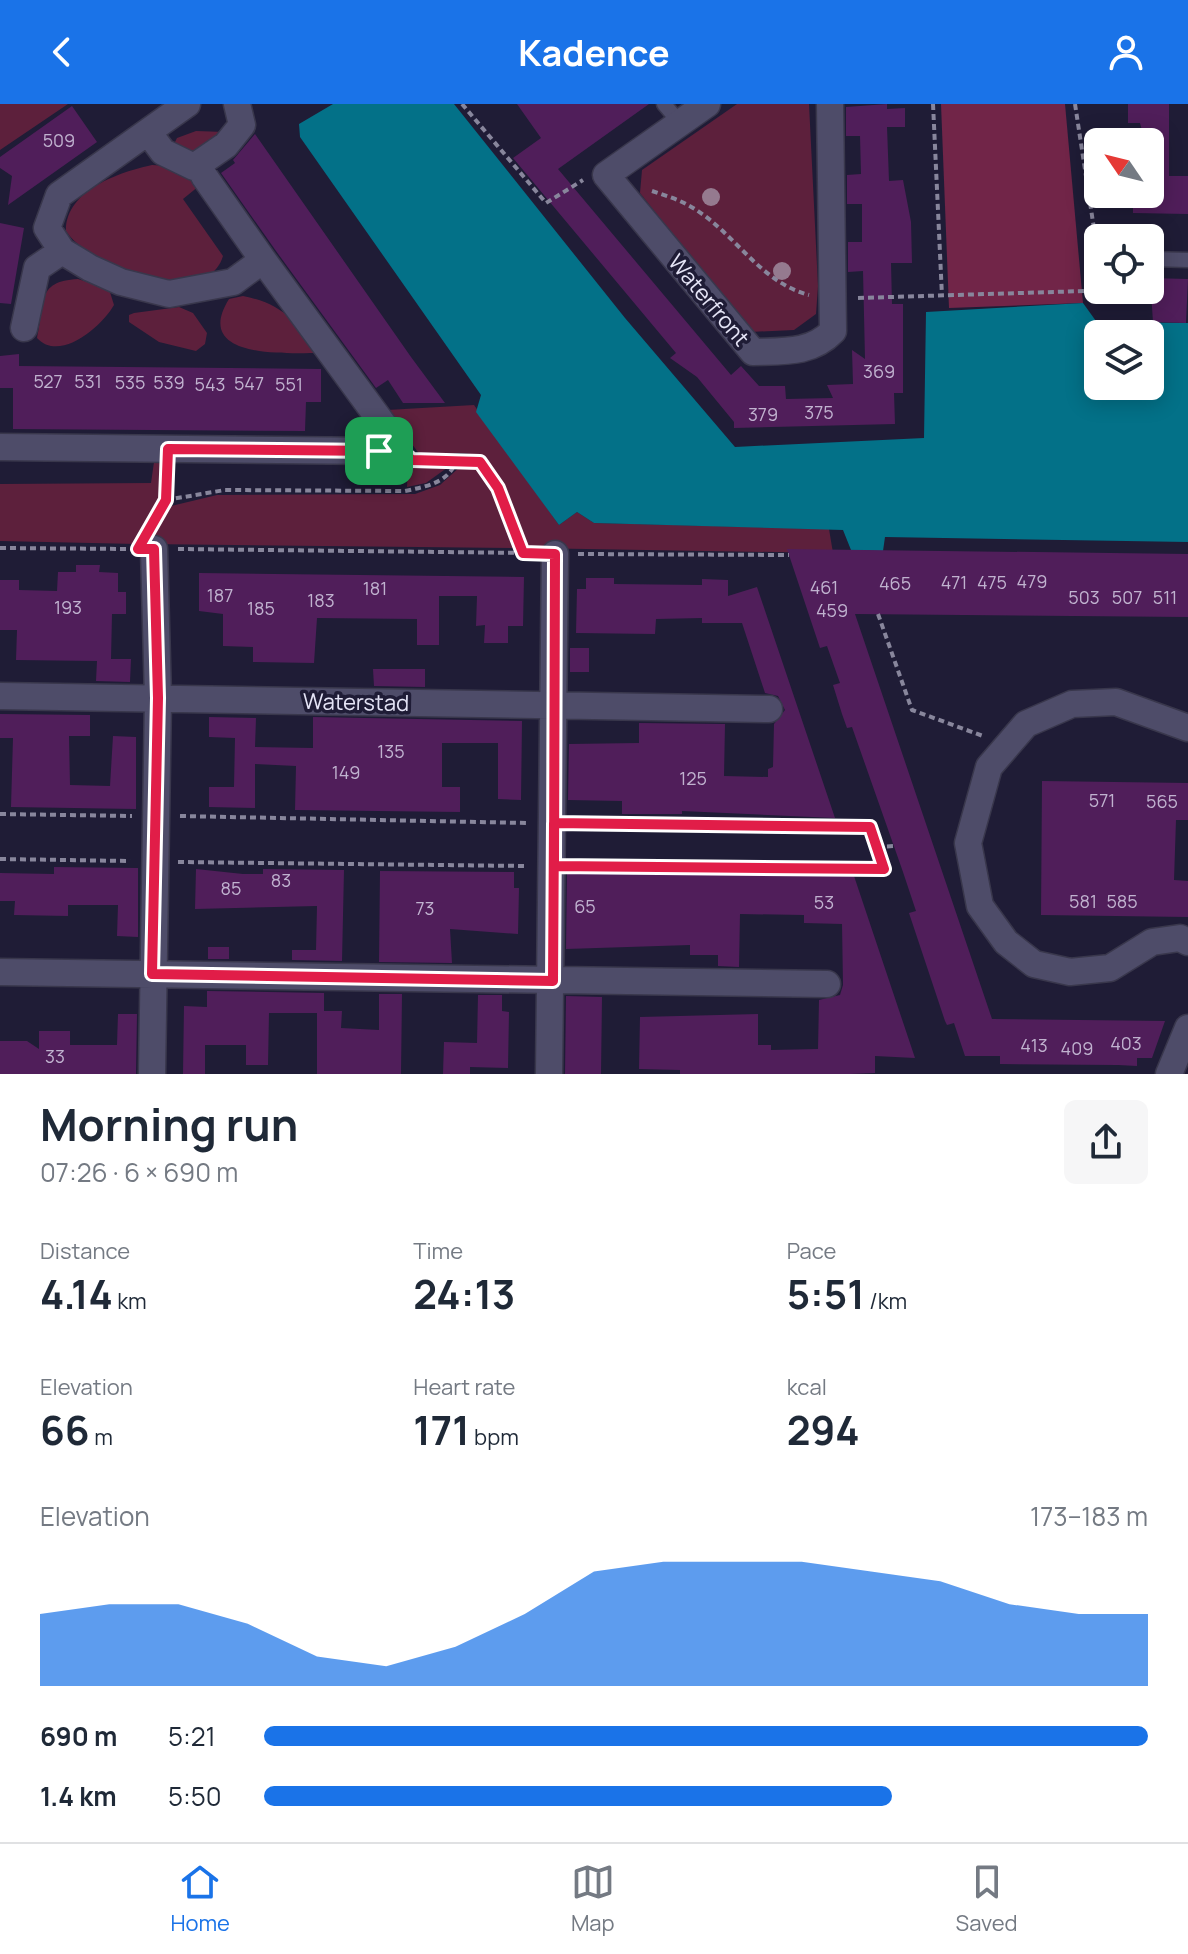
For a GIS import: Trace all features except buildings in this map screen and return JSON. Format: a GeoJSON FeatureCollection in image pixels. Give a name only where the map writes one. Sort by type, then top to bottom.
{"type":"FeatureCollection","features":[{"type":"Feature","properties":{"kind":"street"},"geometry":{"type":"LineString","coordinates":[[187,104],[59,195],[47,228],[62,251],[121,282],[169,294],[233,282],[263,260]]}},
{"type":"Feature","properties":{"kind":"street"},"geometry":{"type":"LineString","coordinates":[[148,132],[163,152],[194,167],[226,145],[242,125],[237,104]]}},
{"type":"Feature","properties":{"kind":"street","name":"Waterfront"},"geometry":{"type":"LineString","coordinates":[[707,104],[672,114],[606,175],[753,352],[806,350],[822,343],[833,331],[830,104]]}},
{"type":"Feature","properties":{"kind":"street"},"geometry":{"type":"LineString","coordinates":[[0,447],[379,451],[388,440],[388,431],[204,176]]}},
{"type":"Feature","properties":{"kind":"street"},"geometry":{"type":"LineString","coordinates":[[24,328],[37,268],[62,251]]}},
{"type":"Feature","properties":{"kind":"street"},"geometry":{"type":"LineString","coordinates":[[146,549],[158,698],[152,1074]]}},
{"type":"Feature","properties":{"kind":"street"},"geometry":{"type":"LineString","coordinates":[[549,1074],[553,981],[555,554]]}},
{"type":"Feature","properties":{"kind":"street","name":"Waterstad"},"geometry":{"type":"LineString","coordinates":[[0,696],[769,709]]}},
{"type":"Feature","properties":{"kind":"street"},"geometry":{"type":"LineString","coordinates":[[1188,728],[1116,702],[1072,704],[1026,724],[989,767],[968,843],[980,906],[1006,942],[1034,964],[1070,972],[1110,968],[1152,942],[1180,938],[1188,942]]}},
{"type":"Feature","properties":{"kind":"street"},"geometry":{"type":"LineString","coordinates":[[0,972],[827,984]]}},
{"type":"Feature","properties":{"kind":"street"},"geometry":{"type":"LineString","coordinates":[[1169,1074],[1188,1028]]}},
{"type":"Feature","properties":{"kind":"lane"},"geometry":{"type":"LineString","coordinates":[[1164,259],[1188,260]]}},
{"type":"Feature","properties":{"kind":"path"},"geometry":{"type":"LineString","coordinates":[[933,104],[942,296]]}},
{"type":"Feature","properties":{"kind":"path"},"geometry":{"type":"LineString","coordinates":[[1075,104],[1093,224]]}},
{"type":"Feature","properties":{"kind":"path"},"geometry":{"type":"LineString","coordinates":[[465,105],[546,203],[569,187]]}},
{"type":"Feature","properties":{"kind":"path"},"geometry":{"type":"LineString","coordinates":[[388,440],[412,460],[473,459],[486,467],[523,553]]}},
{"type":"Feature","properties":{"kind":"path"},"geometry":{"type":"LineString","coordinates":[[146,549],[166,500],[168,449]]}},
{"type":"Feature","properties":{"kind":"path"},"geometry":{"type":"LineString","coordinates":[[166,500],[225,490],[405,491],[433,485],[452,474],[457,460]]}},
{"type":"Feature","properties":{"kind":"path"},"geometry":{"type":"LineString","coordinates":[[0,548],[789,555]]}},
{"type":"Feature","properties":{"kind":"path"},"geometry":{"type":"LineString","coordinates":[[878,614],[912,710],[1008,745]]}},
{"type":"Feature","properties":{"kind":"path"},"geometry":{"type":"LineString","coordinates":[[0,814],[870,827],[884,869],[0,859]]}},
{"type":"Feature","properties":{"kind":"path"},"geometry":{"type":"LineString","coordinates":[[877,847],[894,846]]}},
{"type":"Feature","properties":{"kind":"shaded area"},"geometry":{"type":"Polygon","coordinates":[[[0,104],[68,104],[0,150],[0,104]]]}},
{"type":"Feature","properties":{"kind":"shaded area"},"geometry":{"type":"Polygon","coordinates":[[[737,104],[809,104],[818,286],[816,314],[794,330],[750,332],[640,193],[642,170],[737,104]]]}},
{"type":"Feature","properties":{"kind":"shaded area"},"geometry":{"type":"Polygon","coordinates":[[[941,104],[1065,104],[1083,303],[949,308],[941,104]]]}},
{"type":"Feature","properties":{"kind":"shaded area"},"geometry":{"type":"Polygon","coordinates":[[[196,131],[225,132],[199,152],[185,151],[174,144],[177,138],[196,131]]]}},
{"type":"Feature","properties":{"kind":"shaded area"},"geometry":{"type":"Polygon","coordinates":[[[152,165],[169,166],[199,186],[183,199],[223,256],[212,273],[194,281],[146,278],[97,258],[66,231],[68,217],[84,194],[110,178],[152,165]]]}},
{"type":"Feature","properties":{"kind":"shaded area"},"geometry":{"type":"Polygon","coordinates":[[[78,279],[109,289],[114,305],[100,323],[80,339],[57,346],[46,345],[37,338],[44,297],[55,284],[78,279]]]}},
{"type":"Feature","properties":{"kind":"shaded area"},"geometry":{"type":"Polygon","coordinates":[[[243,296],[269,304],[288,316],[321,353],[268,352],[233,343],[223,333],[221,319],[229,299],[243,296]]]}},
{"type":"Feature","properties":{"kind":"shaded area"},"geometry":{"type":"Polygon","coordinates":[[[179,307],[193,313],[207,333],[205,344],[196,351],[159,342],[129,322],[129,315],[134,313],[179,307]]]}},
{"type":"Feature","properties":{"kind":"shaded area"},"geometry":{"type":"Polygon","coordinates":[[[474,405],[559,525],[577,512],[594,523],[829,529],[833,553],[526,548],[506,494],[481,459],[470,454],[420,455],[387,410],[474,405]]]}},
{"type":"Feature","properties":{"kind":"shaded area"},"geometry":{"type":"Polygon","coordinates":[[[154,462],[164,462],[161,501],[137,544],[0,541],[0,484],[151,483],[154,462]]]}},
{"type":"Feature","properties":{"kind":"shaded area"},"geometry":{"type":"Polygon","coordinates":[[[408,465],[451,465],[426,483],[407,487],[408,465]]]}},
{"type":"Feature","properties":{"kind":"shaded area"},"geometry":{"type":"Polygon","coordinates":[[[462,465],[478,467],[491,482],[516,548],[145,544],[167,507],[217,495],[415,494],[440,485],[462,465]]]}},
{"type":"Feature","properties":{"kind":"water"},"geometry":{"type":"Polygon","coordinates":[[[333,104],[454,104],[625,318],[735,447],[924,438],[926,312],[1083,303],[1095,320],[1084,320],[1084,400],[1164,400],[1164,323],[1188,323],[1188,542],[885,537],[883,551],[851,550],[843,530],[594,523],[577,512],[559,525],[476,412],[481,395],[300,137],[299,124],[333,104]]]}},
{"type":"Feature","properties":{"kind":"route"},"geometry":{"type":"LineString","coordinates":[[379,451],[168,449],[166,500],[138,549],[154,549],[158,698],[152,974],[553,981],[554,823],[870,827],[884,869],[554,866],[554,823],[554,705],[555,554],[523,553],[498,488],[480,462],[473,459],[412,460],[388,440],[379,451]]}}]}
